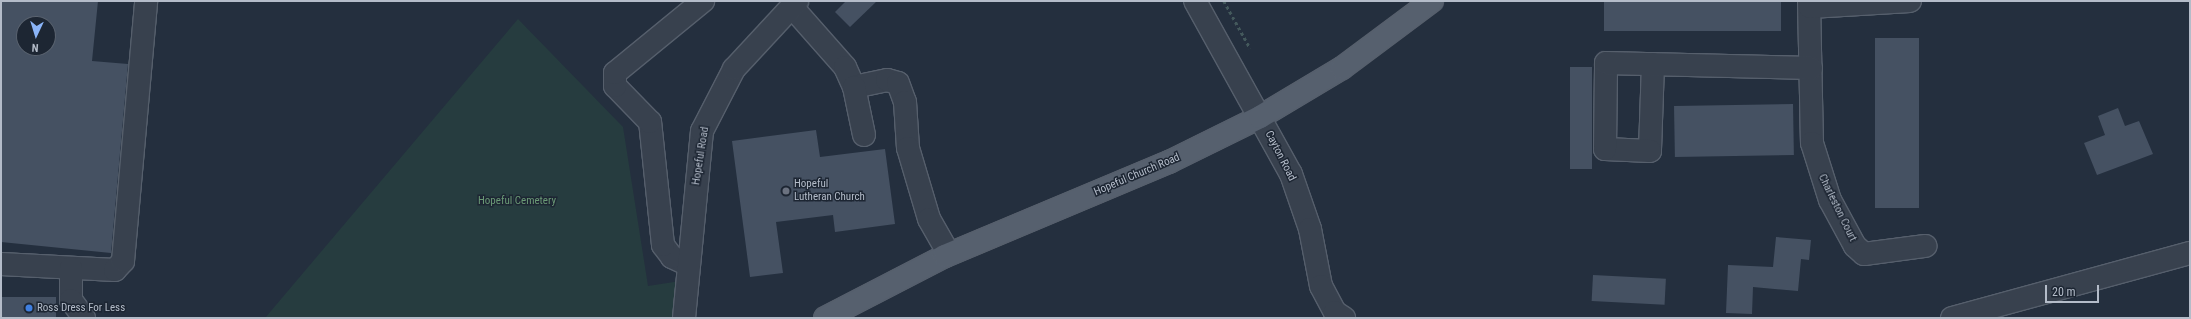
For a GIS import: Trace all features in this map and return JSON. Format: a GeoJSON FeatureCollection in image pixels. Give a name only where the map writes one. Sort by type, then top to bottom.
{"type":"FeatureCollection","features":[{"type":"Feature","properties":{"kind":"main road","name":"Hopeful Church Road"},"geometry":{"type":"LineString","coordinates":[[825,318],[949,254],[1168,162],[1260,117],[1342,68],[1432,1]]}},
{"type":"Feature","properties":{"kind":"street"},"geometry":{"type":"LineString","coordinates":[[1,264],[115,270],[123,261],[146,1]]}},
{"type":"Feature","properties":{"kind":"street"},"geometry":{"type":"LineString","coordinates":[[688,265],[672,257],[663,245],[650,122],[615,86],[615,73],[703,1]]}},
{"type":"Feature","properties":{"kind":"street","name":"Cayton Road"},"geometry":{"type":"LineString","coordinates":[[1195,1],[1291,174],[1310,229],[1321,286],[1335,316]]}},
{"type":"Feature","properties":{"kind":"street"},"geometry":{"type":"LineString","coordinates":[[1809,4],[1910,1]]}},
{"type":"Feature","properties":{"kind":"street"},"geometry":{"type":"LineString","coordinates":[[795,4],[845,67],[854,87],[864,135]]}},
{"type":"Feature","properties":{"kind":"street","name":"Hopeful Road"},"geometry":{"type":"LineString","coordinates":[[684,318],[702,131],[713,104],[746,53],[795,4]]}},
{"type":"Feature","properties":{"kind":"street","name":"Charleston Court"},"geometry":{"type":"LineString","coordinates":[[1809,4],[1816,162],[1855,246],[1869,255],[1925,246]]}},
{"type":"Feature","properties":{"kind":"street"},"geometry":{"type":"LineString","coordinates":[[1653,64],[1811,68]]}},
{"type":"Feature","properties":{"kind":"street"},"geometry":{"type":"LineString","coordinates":[[854,87],[887,80],[898,83],[905,102],[908,148],[929,219],[949,254]]}},
{"type":"Feature","properties":{"kind":"street"},"geometry":{"type":"LineString","coordinates":[[1952,318],[2190,254]]}},
{"type":"Feature","properties":{"kind":"street"},"geometry":{"type":"LineString","coordinates":[[71,268],[71,300],[84,318]]}},
{"type":"Feature","properties":{"kind":"path"},"geometry":{"type":"LineString","coordinates":[[1224,1],[1250,48]]}},
{"type":"Feature","properties":{"kind":"green space","name":"Hopeful Cemetery"},"geometry":{"type":"Polygon","coordinates":[[[518,19],[623,127],[648,286],[687,280],[684,318],[265,318],[518,19]]]}},
{"type":"Feature","properties":{"kind":"building"},"geometry":{"type":"Polygon","coordinates":[[[1,1],[98,1],[92,61],[128,64],[111,253],[1,242],[1,1]]]}},
{"type":"Feature","properties":{"kind":"building"},"geometry":{"type":"Polygon","coordinates":[[[846,1],[877,1],[850,27],[835,12],[846,1]]]}},
{"type":"Feature","properties":{"kind":"building"},"geometry":{"type":"Polygon","coordinates":[[[1604,1],[1781,1],[1781,31],[1604,31],[1604,1]]]}},
{"type":"Feature","properties":{"kind":"building"},"geometry":{"type":"Polygon","coordinates":[[[1875,38],[1919,38],[1919,208],[1875,208],[1875,38]]]}},
{"type":"Feature","properties":{"kind":"building"},"geometry":{"type":"Polygon","coordinates":[[[1570,67],[1592,67],[1592,169],[1570,169],[1570,67]]]}},
{"type":"Feature","properties":{"kind":"building"},"geometry":{"type":"Polygon","coordinates":[[[1793,104],[1794,155],[1675,157],[1674,106],[1793,104]]]}},
{"type":"Feature","properties":{"kind":"building"},"geometry":{"type":"Polygon","coordinates":[[[2118,108],[2125,126],[2139,121],[2153,154],[2097,175],[2084,143],[2105,135],[2098,116],[2118,108]]]}},
{"type":"Feature","properties":{"kind":"building","name":"Hopeful Lutheran Church"},"geometry":{"type":"Polygon","coordinates":[[[816,130],[820,157],[885,149],[895,224],[835,232],[833,215],[776,222],[783,273],[750,277],[732,141],[816,130]]]}},
{"type":"Feature","properties":{"kind":"building"},"geometry":{"type":"Polygon","coordinates":[[[1776,237],[1811,240],[1809,260],[1801,259],[1798,291],[1753,287],[1752,314],[1726,313],[1728,265],[1773,267],[1776,237]]]}},
{"type":"Feature","properties":{"kind":"building"},"geometry":{"type":"Polygon","coordinates":[[[1593,275],[1666,279],[1665,305],[1592,301],[1593,275]]]}},
{"type":"Feature","properties":{"kind":"building","name":"Ross Dress For Less"},"geometry":{"type":"Polygon","coordinates":[[[1,297],[56,297],[56,318],[1,318],[1,297]]]}},
{"type":"Feature","properties":{"kind":"place","name":"Hopeful Lutheran Church"},"geometry":{"type":"Point","coordinates":[786,191]}},
{"type":"Feature","properties":{"kind":"place","name":"Ross Dress For Less"},"geometry":{"type":"Point","coordinates":[29,308]}}]}
